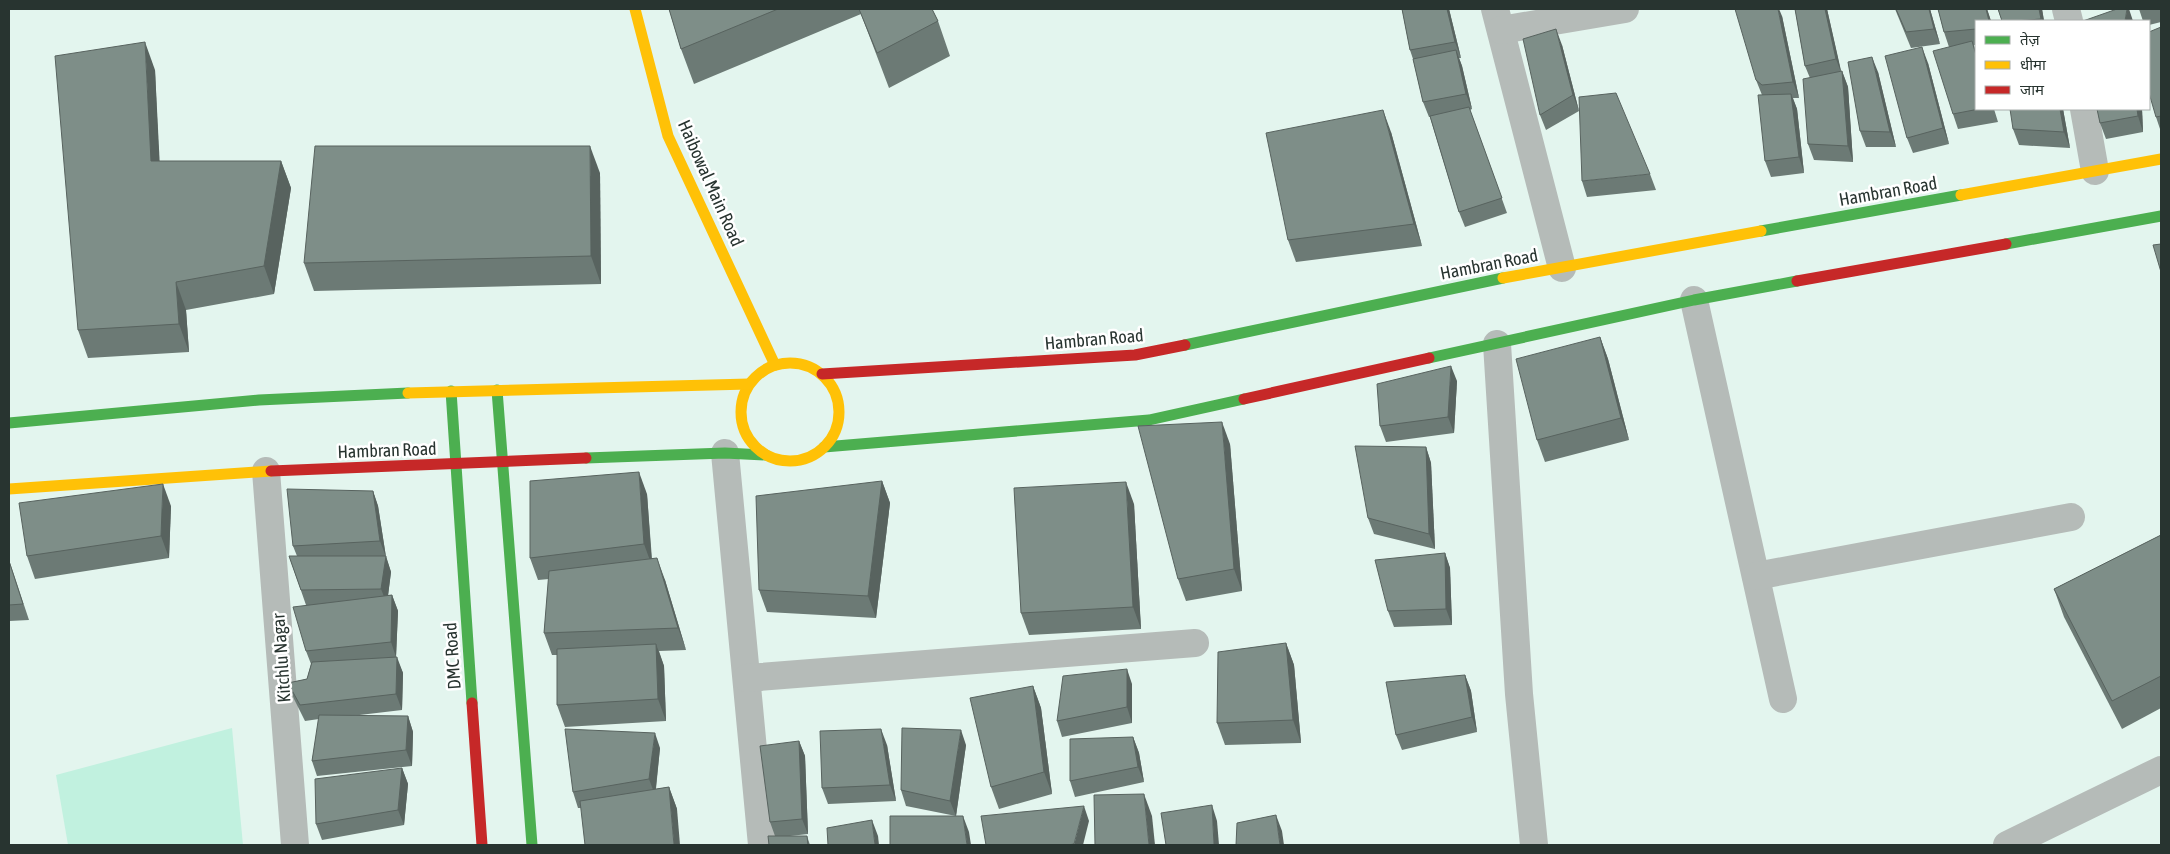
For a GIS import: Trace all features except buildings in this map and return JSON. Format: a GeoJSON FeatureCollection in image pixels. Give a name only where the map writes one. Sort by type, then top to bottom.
{"type":"FeatureCollection","features":[{"type":"Feature","properties":{"kind":"main road","name":"Haibowal Main Road"},"geometry":{"type":"LineString","coordinates":[[635,9],[668,136],[775,364]]}},
{"type":"Feature","properties":{"kind":"main road","name":"Hambran Road"},"geometry":{"type":"LineString","coordinates":[[822,374],[1135,355],[1488,281],[2161,159]]}},
{"type":"Feature","properties":{"kind":"main road"},"geometry":{"type":"LineString","coordinates":[[824,447],[1149,420],[1694,300],[2161,216]]}},
{"type":"Feature","properties":{"kind":"main road"},"geometry":{"type":"LineString","coordinates":[[792,363],[808,366],[822,374],[832,386],[838,402],[839,418],[834,434],[824,447],[812,456],[796,461],[781,461],[766,455],[753,445],[744,431],[741,415],[742,399],[749,384],[760,372],[775,364],[792,363]]}},
{"type":"Feature","properties":{"kind":"main road"},"geometry":{"type":"LineString","coordinates":[[9,423],[259,400],[497,390],[749,384]]}},
{"type":"Feature","properties":{"kind":"main road"},"geometry":{"type":"LineString","coordinates":[[497,390],[532,845]]}},
{"type":"Feature","properties":{"kind":"main road","name":"DMC Road"},"geometry":{"type":"LineString","coordinates":[[451,392],[482,845]]}},
{"type":"Feature","properties":{"kind":"main road","name":"Hambran Road"},"geometry":{"type":"LineString","coordinates":[[9,489],[266,471],[725,453],[766,455]]}},
{"type":"Feature","properties":{"kind":"street"},"geometry":{"type":"LineString","coordinates":[[1562,268],[1498,19],[1625,9]]}},
{"type":"Feature","properties":{"kind":"street"},"geometry":{"type":"LineString","coordinates":[[2084,110],[2095,171]]}},
{"type":"Feature","properties":{"kind":"street"},"geometry":{"type":"LineString","coordinates":[[1694,300],[1784,699]]}},
{"type":"Feature","properties":{"kind":"street"},"geometry":{"type":"LineString","coordinates":[[1497,344],[1518,694],[1534,845]]}},
{"type":"Feature","properties":{"kind":"street"},"geometry":{"type":"LineString","coordinates":[[725,453],[762,845]]}},
{"type":"Feature","properties":{"kind":"street","name":"Kitchlu Nagar"},"geometry":{"type":"LineString","coordinates":[[266,471],[295,845]]}},
{"type":"Feature","properties":{"kind":"street"},"geometry":{"type":"LineString","coordinates":[[1756,576],[2071,517]]}},
{"type":"Feature","properties":{"kind":"street"},"geometry":{"type":"LineString","coordinates":[[747,678],[1196,643]]}},
{"type":"Feature","properties":{"kind":"street"},"geometry":{"type":"LineString","coordinates":[[2006,845],[2161,770]]}},
{"type":"Feature","properties":{"kind":"green space"},"geometry":{"type":"Polygon","coordinates":[[[232,728],[243,845],[68,845],[56,775],[232,728]]]}},
{"type":"Feature","properties":{"kind":"traffic: fast"},"geometry":{"type":"LineString","coordinates":[[1761,231],[1961,195]]}},
{"type":"Feature","properties":{"kind":"traffic: fast"},"geometry":{"type":"LineString","coordinates":[[2006,244],[2161,216]]}},
{"type":"Feature","properties":{"kind":"traffic: fast"},"geometry":{"type":"LineString","coordinates":[[1185,345],[1503,278]]}},
{"type":"Feature","properties":{"kind":"traffic: fast"},"geometry":{"type":"LineString","coordinates":[[1429,358],[1694,300],[1797,281]]}},
{"type":"Feature","properties":{"kind":"traffic: fast"},"geometry":{"type":"LineString","coordinates":[[497,390],[532,845]]}},
{"type":"Feature","properties":{"kind":"traffic: fast"},"geometry":{"type":"LineString","coordinates":[[451,391],[472,703]]}},
{"type":"Feature","properties":{"kind":"traffic: fast"},"geometry":{"type":"LineString","coordinates":[[9,423],[259,400],[408,393]]}},
{"type":"Feature","properties":{"kind":"traffic: fast"},"geometry":{"type":"LineString","coordinates":[[824,447],[1149,420],[1244,399]]}},
{"type":"Feature","properties":{"kind":"traffic: fast"},"geometry":{"type":"LineString","coordinates":[[586,458],[725,453],[766,455]]}},
{"type":"Feature","properties":{"kind":"traffic: slow"},"geometry":{"type":"LineString","coordinates":[[635,9],[668,136],[775,365]]}},
{"type":"Feature","properties":{"kind":"traffic: slow"},"geometry":{"type":"LineString","coordinates":[[1961,195],[2161,159]]}},
{"type":"Feature","properties":{"kind":"traffic: slow"},"geometry":{"type":"LineString","coordinates":[[1503,278],[1761,231]]}},
{"type":"Feature","properties":{"kind":"traffic: slow"},"geometry":{"type":"LineString","coordinates":[[790,363],[809,367],[825,377],[835,393],[839,412],[835,431],[825,447],[809,457],[790,461],[771,457],[755,447],[745,431],[741,412],[745,393],[755,377],[771,367],[790,363]]}},
{"type":"Feature","properties":{"kind":"traffic: slow"},"geometry":{"type":"LineString","coordinates":[[408,393],[749,384]]}},
{"type":"Feature","properties":{"kind":"traffic: slow"},"geometry":{"type":"LineString","coordinates":[[9,489],[271,471]]}},
{"type":"Feature","properties":{"kind":"traffic: jam"},"geometry":{"type":"LineString","coordinates":[[1797,281],[2006,244]]}},
{"type":"Feature","properties":{"kind":"traffic: jam"},"geometry":{"type":"LineString","coordinates":[[822,374],[1135,355],[1185,345]]}},
{"type":"Feature","properties":{"kind":"traffic: jam"},"geometry":{"type":"LineString","coordinates":[[1244,399],[1429,358]]}},
{"type":"Feature","properties":{"kind":"traffic: jam"},"geometry":{"type":"LineString","coordinates":[[271,471],[586,458]]}},
{"type":"Feature","properties":{"kind":"traffic: jam"},"geometry":{"type":"LineString","coordinates":[[472,703],[482,845]]}}]}
